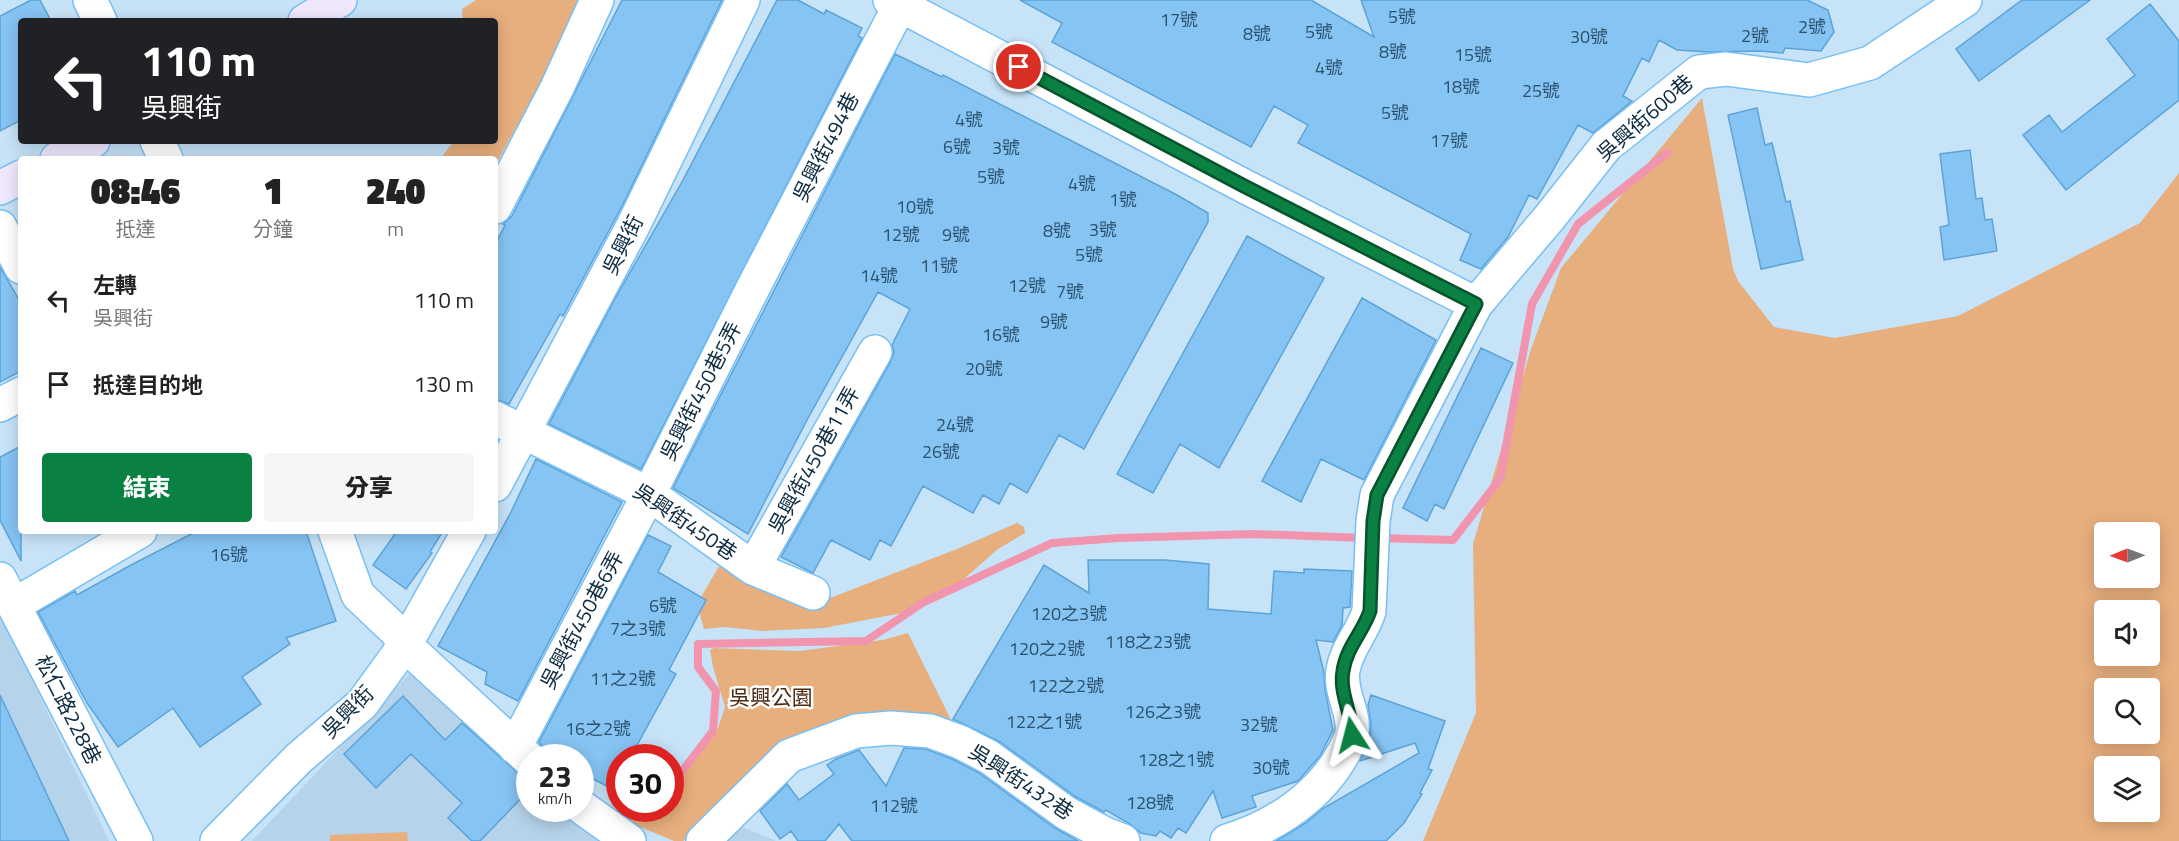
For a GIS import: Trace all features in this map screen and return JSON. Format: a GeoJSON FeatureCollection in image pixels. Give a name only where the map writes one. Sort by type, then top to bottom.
{"type":"FeatureCollection","features":[{"type":"Feature","properties":{"kind":"street"},"geometry":{"type":"LineString","coordinates":[[90,0],[99,18]]}},
{"type":"Feature","properties":{"kind":"street"},"geometry":{"type":"LineString","coordinates":[[309,18],[340,0]]}},
{"type":"Feature","properties":{"kind":"street"},"geometry":{"type":"LineString","coordinates":[[498,199],[558,88],[597,0]]}},
{"type":"Feature","properties":{"kind":"street","name":"吳興街"},"geometry":{"type":"LineString","coordinates":[[498,480],[633,226],[743,0]]}},
{"type":"Feature","properties":{"kind":"street","name":"吳興街600巷"},"geometry":{"type":"LineString","coordinates":[[1227,841],[1267,824],[1298,806],[1317,789],[1338,762],[1352,735],[1352,722],[1344,694],[1342,672],[1348,650],[1370,611],[1373,521],[1377,495],[1476,304],[1550,217],[1606,146],[1699,72],[1726,69],[1809,80],[1870,63],[1965,0]]}},
{"type":"Feature","properties":{"kind":"street"},"geometry":{"type":"LineString","coordinates":[[895,2],[1244,186],[1476,304]]}},
{"type":"Feature","properties":{"kind":"street","name":"吳興街494巷"},"geometry":{"type":"LineString","coordinates":[[753,288],[895,2]]}},
{"type":"Feature","properties":{"kind":"street"},"geometry":{"type":"LineString","coordinates":[[63,156],[87,144]]}},
{"type":"Feature","properties":{"kind":"street"},"geometry":{"type":"LineString","coordinates":[[0,188],[18,179]]}},
{"type":"Feature","properties":{"kind":"street"},"geometry":{"type":"LineString","coordinates":[[0,227],[18,261]]}},
{"type":"Feature","properties":{"kind":"street","name":"吳興街450巷5弄"},"geometry":{"type":"LineString","coordinates":[[649,494],[753,288]]}},
{"type":"Feature","properties":{"kind":"street","name":"吳興街450巷11弄"},"geometry":{"type":"LineString","coordinates":[[753,568],[875,352]]}},
{"type":"Feature","properties":{"kind":"street"},"geometry":{"type":"LineString","coordinates":[[0,405],[18,396]]}},
{"type":"Feature","properties":{"kind":"street","name":"吳興街450巷"},"geometry":{"type":"LineString","coordinates":[[498,419],[649,494],[753,568],[813,593]]}},
{"type":"Feature","properties":{"kind":"street","name":"吳興街450巷6弄"},"geometry":{"type":"LineString","coordinates":[[527,744],[649,494]]}},
{"type":"Feature","properties":{"kind":"street"},"geometry":{"type":"LineString","coordinates":[[7,592],[133,534]]}},
{"type":"Feature","properties":{"kind":"street"},"geometry":{"type":"LineString","coordinates":[[336,534],[358,595],[396,631],[405,645],[516,748]]}},
{"type":"Feature","properties":{"kind":"street","name":"吳興街"},"geometry":{"type":"LineString","coordinates":[[217,841],[298,758],[362,704],[405,645],[467,534]]}},
{"type":"Feature","properties":{"kind":"street","name":"松仁路228巷"},"geometry":{"type":"LineString","coordinates":[[7,592],[136,841]]}},
{"type":"Feature","properties":{"kind":"street","name":"吳興街432巷"},"geometry":{"type":"LineString","coordinates":[[703,841],[789,756],[856,731],[891,728],[930,731],[960,742],[989,757],[1066,813],[1104,834],[1123,841]]}},
{"type":"Feature","properties":{"kind":"street"},"geometry":{"type":"LineString","coordinates":[[594,816],[629,841]]}},
{"type":"Feature","properties":{"kind":"shaded area"},"geometry":{"type":"Polygon","coordinates":[[[0,613],[109,841],[0,841],[0,613]]]}},
{"type":"Feature","properties":{"kind":"shaded area"},"geometry":{"type":"Polygon","coordinates":[[[412,671],[516,762],[516,822],[585,822],[607,841],[252,841],[412,671]]]}},
{"type":"Feature","properties":{"kind":"shaded area"},"geometry":{"type":"Polygon","coordinates":[[[742,827],[776,841],[723,841],[742,827]]]}},
{"type":"Feature","properties":{"kind":"green space"},"geometry":{"type":"Polygon","coordinates":[[[476,0],[586,0],[498,161],[498,156],[442,156],[452,144],[498,144],[498,18],[463,18],[462,9],[476,0]]]}},
{"type":"Feature","properties":{"kind":"green space"},"geometry":{"type":"Polygon","coordinates":[[[1702,98],[1733,269],[1738,281],[1774,327],[1835,338],[1958,316],[2140,223],[2179,173],[2179,841],[1423,841],[1476,713],[1473,544],[1531,349],[1561,268],[1702,98]]]}},
{"type":"Feature","properties":{"kind":"green space"},"geometry":{"type":"Polygon","coordinates":[[[1017,523],[1024,527],[1025,533],[998,549],[943,595],[902,613],[824,628],[763,631],[724,627],[704,629],[697,604],[722,561],[817,603],[957,549],[1017,523]]]}},
{"type":"Feature","properties":{"kind":"green space","name":"吳興公園"},"geometry":{"type":"Polygon","coordinates":[[[908,633],[954,726],[896,715],[748,793],[683,841],[674,841],[628,822],[684,822],[684,773],[717,731],[725,707],[710,650],[714,648],[800,651],[883,640],[908,633]]]}},
{"type":"Feature","properties":{"kind":"green space"},"geometry":{"type":"Polygon","coordinates":[[[407,832],[408,841],[330,841],[330,835],[407,832]]]}},
{"type":"Feature","properties":{"kind":"building"},"geometry":{"type":"Polygon","coordinates":[[[31,0],[40,0],[49,18],[18,18],[18,122],[0,131],[0,16],[31,0]]]}},
{"type":"Feature","properties":{"kind":"building"},"geometry":{"type":"Polygon","coordinates":[[[622,0],[722,0],[622,206],[563,316],[560,314],[509,404],[498,400],[498,239],[505,225],[503,224],[512,216],[622,0]]]}},
{"type":"Feature","properties":{"kind":"building"},"geometry":{"type":"Polygon","coordinates":[[[777,0],[798,0],[824,14],[826,10],[862,28],[858,36],[862,38],[641,469],[549,424],[616,297],[683,180],[777,0]]]}},
{"type":"Feature","properties":{"kind":"building"},"geometry":{"type":"Polygon","coordinates":[[[1020,0],[1311,0],[1374,37],[1361,0],[1807,0],[1828,10],[1834,32],[1821,51],[1785,48],[1783,53],[1677,50],[1659,40],[1649,62],[1642,58],[1623,96],[1632,101],[1593,133],[1578,125],[1537,199],[1529,195],[1508,237],[1481,269],[1460,260],[1471,234],[1298,143],[1308,125],[1274,106],[1251,147],[1052,42],[1062,23],[1020,0]]]}},
{"type":"Feature","properties":{"kind":"building"},"geometry":{"type":"Polygon","coordinates":[[[2022,0],[2090,0],[1979,81],[1956,49],[2022,0]]]}},
{"type":"Feature","properties":{"kind":"building"},"geometry":{"type":"Polygon","coordinates":[[[2150,4],[2179,41],[2179,100],[2066,190],[2023,135],[2049,115],[2062,132],[2135,75],[2107,39],[2150,4]]]}},
{"type":"Feature","properties":{"kind":"building"},"geometry":{"type":"Polygon","coordinates":[[[895,54],[942,77],[943,75],[1177,195],[1208,213],[1208,222],[1084,449],[1059,435],[1027,493],[1010,483],[999,504],[983,495],[973,513],[923,486],[891,546],[880,540],[870,560],[831,540],[813,573],[781,557],[891,361],[894,352],[892,345],[910,309],[878,292],[807,420],[748,534],[673,488],[895,54]]]}},
{"type":"Feature","properties":{"kind":"building"},"geometry":{"type":"Polygon","coordinates":[[[1757,108],[1765,145],[1772,143],[1786,202],[1790,201],[1803,260],[1761,269],[1728,115],[1757,108]]]}},
{"type":"Feature","properties":{"kind":"building"},"geometry":{"type":"Polygon","coordinates":[[[1970,150],[1976,199],[1982,198],[1985,220],[1992,219],[1997,251],[1944,260],[1940,227],[1949,225],[1940,154],[1970,150]]]}},
{"type":"Feature","properties":{"kind":"building"},"geometry":{"type":"Polygon","coordinates":[[[1247,236],[1324,278],[1219,468],[1180,444],[1153,493],[1117,474],[1247,236]]]}},
{"type":"Feature","properties":{"kind":"building"},"geometry":{"type":"Polygon","coordinates":[[[0,267],[18,298],[18,373],[0,382],[0,267]]]}},
{"type":"Feature","properties":{"kind":"building"},"geometry":{"type":"Polygon","coordinates":[[[1362,298],[1436,340],[1364,480],[1321,459],[1301,502],[1262,481],[1362,298]]]}},
{"type":"Feature","properties":{"kind":"building"},"geometry":{"type":"Polygon","coordinates":[[[1481,348],[1513,363],[1444,509],[1435,504],[1427,521],[1403,508],[1481,348]]]}},
{"type":"Feature","properties":{"kind":"building"},"geometry":{"type":"Polygon","coordinates":[[[18,448],[18,534],[21,534],[21,561],[0,520],[0,457],[18,448]]]}},
{"type":"Feature","properties":{"kind":"building"},"geometry":{"type":"Polygon","coordinates":[[[536,459],[622,502],[518,701],[485,684],[487,672],[438,646],[511,512],[536,459]]]}},
{"type":"Feature","properties":{"kind":"building"},"geometry":{"type":"Polygon","coordinates":[[[191,534],[307,534],[336,621],[286,638],[290,644],[242,677],[261,704],[200,747],[173,708],[118,747],[87,703],[38,612],[75,591],[77,595],[191,534]]]}},
{"type":"Feature","properties":{"kind":"building"},"geometry":{"type":"Polygon","coordinates":[[[395,534],[441,534],[430,552],[432,553],[406,589],[373,565],[395,534]]]}},
{"type":"Feature","properties":{"kind":"building"},"geometry":{"type":"Polygon","coordinates":[[[648,535],[671,546],[658,572],[706,600],[669,670],[676,674],[638,744],[606,744],[606,786],[594,779],[594,744],[540,744],[539,742],[648,535]]]}},
{"type":"Feature","properties":{"kind":"building"},"geometry":{"type":"Polygon","coordinates":[[[1088,560],[1165,560],[1209,564],[1208,609],[1271,614],[1274,571],[1304,573],[1304,569],[1352,571],[1350,607],[1343,608],[1342,625],[1333,642],[1316,640],[1324,672],[1333,730],[1320,756],[1298,781],[1252,796],[1256,807],[1222,818],[1213,791],[1186,833],[1178,828],[1171,838],[1160,831],[1156,836],[1141,833],[1106,810],[1104,812],[1076,797],[1000,742],[953,719],[1044,565],[1089,593],[1088,560]]]}},
{"type":"Feature","properties":{"kind":"building"},"geometry":{"type":"Polygon","coordinates":[[[0,695],[69,841],[0,841],[0,695]]]}},
{"type":"Feature","properties":{"kind":"building"},"geometry":{"type":"Polygon","coordinates":[[[1371,695],[1445,721],[1428,769],[1432,770],[1420,793],[1422,794],[1404,823],[1386,841],[1276,841],[1306,823],[1322,809],[1419,753],[1415,743],[1360,761],[1370,737],[1371,723],[1368,705],[1371,695]]]}},
{"type":"Feature","properties":{"kind":"building"},"geometry":{"type":"Polygon","coordinates":[[[403,696],[445,740],[462,723],[516,771],[516,804],[480,841],[472,841],[448,818],[462,803],[411,754],[376,788],[344,754],[403,696]]]}},
{"type":"Feature","properties":{"kind":"building"},"geometry":{"type":"Polygon","coordinates":[[[904,748],[926,749],[979,773],[1055,828],[1078,841],[852,841],[839,824],[825,841],[798,841],[791,831],[780,839],[760,811],[787,784],[799,800],[834,774],[827,765],[859,750],[886,786],[904,748]]]}},
{"type":"Feature","properties":{"kind":"waterway"},"geometry":{"type":"LineString","coordinates":[[1378,538],[1453,540],[1500,479],[1532,304],[1578,224],[1667,153]]}},
{"type":"Feature","properties":{"kind":"waterway"},"geometry":{"type":"LineString","coordinates":[[684,769],[713,731],[716,691],[698,667],[698,644],[866,641],[924,602],[1052,543],[1118,538],[1254,534],[1365,538]]}},
{"type":"Feature","properties":{"kind":"route"},"geometry":{"type":"LineString","coordinates":[[1019,67],[1244,186],[1476,304],[1377,495],[1373,521],[1370,611],[1348,650],[1342,672],[1344,694],[1352,722],[1352,735]]}}]}
